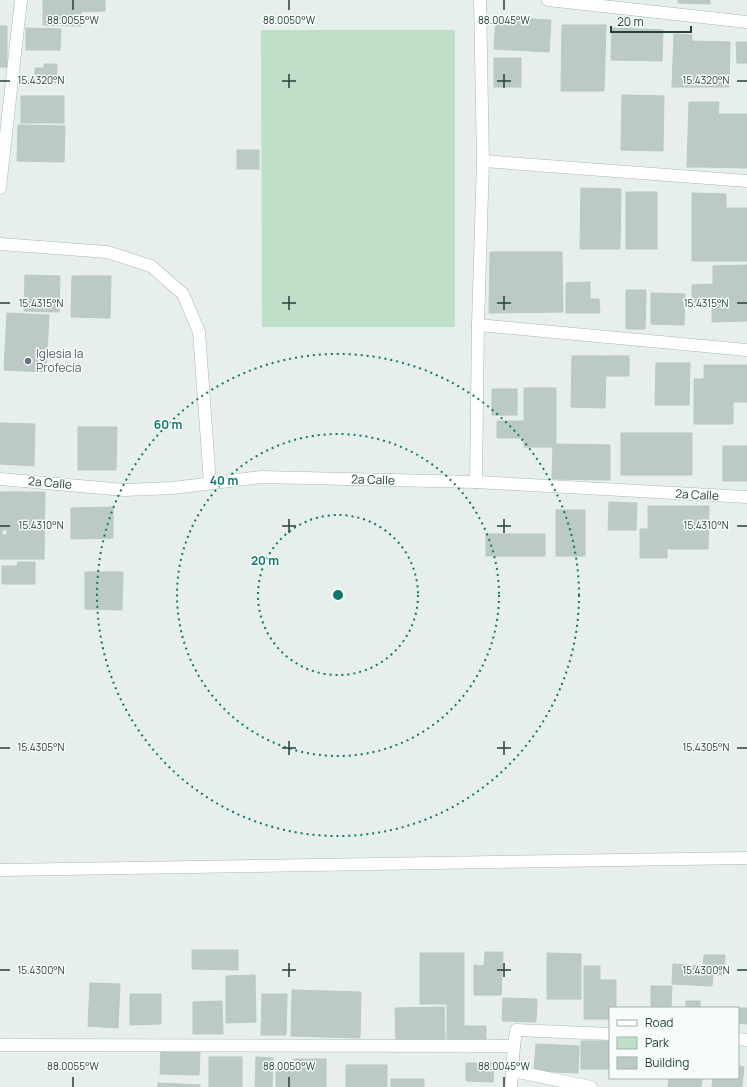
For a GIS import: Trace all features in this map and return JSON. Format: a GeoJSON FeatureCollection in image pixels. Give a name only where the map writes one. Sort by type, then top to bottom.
{"type":"FeatureCollection","features":[{"type":"Feature","properties":{"kind":"street"},"geometry":{"type":"LineString","coordinates":[[0,188],[21,0]]}},
{"type":"Feature","properties":{"kind":"street"},"geometry":{"type":"LineString","coordinates":[[476,482],[478,325],[483,161],[480,0]]}},
{"type":"Feature","properties":{"kind":"street"},"geometry":{"type":"LineString","coordinates":[[548,0],[747,22]]}},
{"type":"Feature","properties":{"kind":"street"},"geometry":{"type":"LineString","coordinates":[[483,161],[747,182]]}},
{"type":"Feature","properties":{"kind":"street"},"geometry":{"type":"LineString","coordinates":[[0,244],[107,252],[151,266],[183,294],[199,332],[210,483]]}},
{"type":"Feature","properties":{"kind":"street"},"geometry":{"type":"LineString","coordinates":[[478,325],[747,350]]}},
{"type":"Feature","properties":{"kind":"street","name":"2a Calle"},"geometry":{"type":"LineString","coordinates":[[0,479],[125,490],[173,488],[261,477],[476,482],[747,497]]}},
{"type":"Feature","properties":{"kind":"street"},"geometry":{"type":"LineString","coordinates":[[0,870],[747,858]]}},
{"type":"Feature","properties":{"kind":"street"},"geometry":{"type":"LineString","coordinates":[[511,1087],[516,1030],[609,1034]]}},
{"type":"Feature","properties":{"kind":"street"},"geometry":{"type":"LineString","coordinates":[[0,1045],[514,1046]]}},
{"type":"Feature","properties":{"kind":"street"},"geometry":{"type":"LineString","coordinates":[[513,1071],[590,1087]]}},
{"type":"Feature","properties":{"kind":"green space"},"geometry":{"type":"Polygon","coordinates":[[[261,30],[455,30],[455,327],[262,327],[261,30]]]}},
{"type":"Feature","properties":{"kind":"building"},"geometry":{"type":"Polygon","coordinates":[[[43,0],[81,0],[81,26],[43,25],[43,0]]]}},
{"type":"Feature","properties":{"kind":"building"},"geometry":{"type":"Polygon","coordinates":[[[71,0],[105,0],[105,11],[71,12],[71,0]]]}},
{"type":"Feature","properties":{"kind":"building"},"geometry":{"type":"Polygon","coordinates":[[[678,0],[710,0],[710,4],[678,3],[678,0]]]}},
{"type":"Feature","properties":{"kind":"building"},"geometry":{"type":"Polygon","coordinates":[[[496,17],[551,20],[549,52],[494,49],[496,17]]]}},
{"type":"Feature","properties":{"kind":"building"},"geometry":{"type":"Polygon","coordinates":[[[562,25],[606,25],[604,91],[561,91],[562,25]]]}},
{"type":"Feature","properties":{"kind":"building"},"geometry":{"type":"Polygon","coordinates":[[[0,26],[7,26],[7,67],[0,67],[0,26]]]}},
{"type":"Feature","properties":{"kind":"building"},"geometry":{"type":"Polygon","coordinates":[[[26,28],[61,29],[60,50],[26,50],[26,28]]]}},
{"type":"Feature","properties":{"kind":"building"},"geometry":{"type":"Polygon","coordinates":[[[612,28],[663,30],[662,61],[611,60],[612,28]]]}},
{"type":"Feature","properties":{"kind":"building"},"geometry":{"type":"Polygon","coordinates":[[[674,34],[692,35],[691,87],[672,87],[674,34]]]}},
{"type":"Feature","properties":{"kind":"building"},"geometry":{"type":"Polygon","coordinates":[[[692,41],[730,42],[729,87],[691,87],[692,41]]]}},
{"type":"Feature","properties":{"kind":"building"},"geometry":{"type":"Polygon","coordinates":[[[736,42],[747,42],[747,63],[737,63],[736,42]]]}},
{"type":"Feature","properties":{"kind":"building"},"geometry":{"type":"Polygon","coordinates":[[[494,58],[521,58],[521,87],[494,87],[494,58]]]}},
{"type":"Feature","properties":{"kind":"building"},"geometry":{"type":"Polygon","coordinates":[[[44,64],[57,64],[56,83],[35,83],[35,68],[44,68],[44,64]]]}},
{"type":"Feature","properties":{"kind":"building"},"geometry":{"type":"Polygon","coordinates":[[[622,95],[664,96],[663,151],[621,150],[622,95]]]}},
{"type":"Feature","properties":{"kind":"building"},"geometry":{"type":"Polygon","coordinates":[[[21,96],[64,96],[64,123],[21,123],[21,96]]]}},
{"type":"Feature","properties":{"kind":"building"},"geometry":{"type":"Polygon","coordinates":[[[689,102],[719,102],[718,114],[747,114],[747,132],[704,131],[704,167],[687,167],[689,102]]]}},
{"type":"Feature","properties":{"kind":"building"},"geometry":{"type":"Polygon","coordinates":[[[18,125],[65,126],[64,162],[17,161],[18,125]]]}},
{"type":"Feature","properties":{"kind":"building"},"geometry":{"type":"Polygon","coordinates":[[[704,131],[747,132],[747,168],[704,167],[704,131]]]}},
{"type":"Feature","properties":{"kind":"building"},"geometry":{"type":"Polygon","coordinates":[[[237,150],[259,150],[259,169],[237,169],[237,150]]]}},
{"type":"Feature","properties":{"kind":"building"},"geometry":{"type":"Polygon","coordinates":[[[581,188],[621,189],[620,249],[580,249],[581,188]]]}},
{"type":"Feature","properties":{"kind":"building"},"geometry":{"type":"Polygon","coordinates":[[[626,192],[657,192],[657,249],[626,249],[626,192]]]}},
{"type":"Feature","properties":{"kind":"building"},"geometry":{"type":"Polygon","coordinates":[[[692,193],[726,194],[726,221],[706,221],[706,261],[692,261],[692,193]]]}},
{"type":"Feature","properties":{"kind":"building"},"geometry":{"type":"Polygon","coordinates":[[[726,208],[747,208],[747,261],[706,261],[706,221],[726,221],[726,208]]]}},
{"type":"Feature","properties":{"kind":"building"},"geometry":{"type":"Polygon","coordinates":[[[490,252],[562,252],[563,312],[489,313],[490,252]]]}},
{"type":"Feature","properties":{"kind":"building"},"geometry":{"type":"Polygon","coordinates":[[[747,265],[747,321],[712,322],[712,302],[692,302],[692,285],[713,284],[713,266],[747,265]]]}},
{"type":"Feature","properties":{"kind":"building"},"geometry":{"type":"Polygon","coordinates":[[[25,275],[60,276],[59,312],[24,311],[25,275]]]}},
{"type":"Feature","properties":{"kind":"building"},"geometry":{"type":"Polygon","coordinates":[[[72,276],[111,276],[110,318],[71,317],[72,276]]]}},
{"type":"Feature","properties":{"kind":"building"},"geometry":{"type":"Polygon","coordinates":[[[590,282],[590,299],[599,299],[600,313],[566,313],[566,283],[590,282]]]}},
{"type":"Feature","properties":{"kind":"building"},"geometry":{"type":"Polygon","coordinates":[[[626,290],[646,290],[645,329],[626,329],[626,290]]]}},
{"type":"Feature","properties":{"kind":"building"},"geometry":{"type":"Polygon","coordinates":[[[651,293],[685,294],[684,325],[651,324],[651,293]]]}},
{"type":"Feature","properties":{"kind":"building"},"geometry":{"type":"Polygon","coordinates":[[[7,313],[49,315],[46,372],[4,370],[7,313]]]}},
{"type":"Feature","properties":{"kind":"building"},"geometry":{"type":"Polygon","coordinates":[[[572,356],[606,356],[605,408],[571,407],[572,356]]]}},
{"type":"Feature","properties":{"kind":"building"},"geometry":{"type":"Polygon","coordinates":[[[606,356],[629,356],[629,376],[606,376],[606,356]]]}},
{"type":"Feature","properties":{"kind":"building"},"geometry":{"type":"Polygon","coordinates":[[[656,363],[690,363],[689,405],[655,405],[656,363]]]}},
{"type":"Feature","properties":{"kind":"building"},"geometry":{"type":"Polygon","coordinates":[[[704,365],[747,365],[747,402],[733,402],[733,424],[694,424],[694,379],[704,379],[704,365]]]}},
{"type":"Feature","properties":{"kind":"building"},"geometry":{"type":"Polygon","coordinates":[[[524,388],[556,388],[556,447],[524,447],[524,438],[497,438],[497,421],[524,421],[524,388]]]}},
{"type":"Feature","properties":{"kind":"building"},"geometry":{"type":"Polygon","coordinates":[[[492,389],[517,389],[517,415],[492,415],[492,389]]]}},
{"type":"Feature","properties":{"kind":"building"},"geometry":{"type":"Polygon","coordinates":[[[0,423],[35,424],[34,466],[0,464],[0,423]]]}},
{"type":"Feature","properties":{"kind":"building"},"geometry":{"type":"Polygon","coordinates":[[[78,427],[117,427],[116,470],[78,470],[78,427]]]}},
{"type":"Feature","properties":{"kind":"building"},"geometry":{"type":"Polygon","coordinates":[[[621,433],[692,433],[692,475],[621,475],[621,433]]]}},
{"type":"Feature","properties":{"kind":"building"},"geometry":{"type":"Polygon","coordinates":[[[553,444],[610,445],[610,480],[552,479],[553,444]]]}},
{"type":"Feature","properties":{"kind":"building"},"geometry":{"type":"Polygon","coordinates":[[[723,446],[747,446],[747,481],[723,481],[723,446]]]}},
{"type":"Feature","properties":{"kind":"building"},"geometry":{"type":"Polygon","coordinates":[[[0,492],[2,492],[2,535],[0,535],[0,492]]]}},
{"type":"Feature","properties":{"kind":"building"},"geometry":{"type":"Polygon","coordinates":[[[2,492],[45,492],[44,559],[18,559],[18,530],[2,530],[2,492]]]}},
{"type":"Feature","properties":{"kind":"building"},"geometry":{"type":"Polygon","coordinates":[[[609,502],[637,503],[636,530],[608,530],[609,502]]]}},
{"type":"Feature","properties":{"kind":"building"},"geometry":{"type":"Polygon","coordinates":[[[648,506],[709,506],[708,549],[667,549],[667,558],[640,558],[640,529],[648,529],[648,506]]]}},
{"type":"Feature","properties":{"kind":"building"},"geometry":{"type":"Polygon","coordinates":[[[113,507],[113,538],[71,539],[71,508],[113,507]]]}},
{"type":"Feature","properties":{"kind":"building"},"geometry":{"type":"Polygon","coordinates":[[[556,510],[585,510],[585,556],[556,556],[556,510]]]}},
{"type":"Feature","properties":{"kind":"building"},"geometry":{"type":"Polygon","coordinates":[[[7,530],[18,530],[18,559],[0,559],[0,535],[7,535],[7,530]]]}},
{"type":"Feature","properties":{"kind":"building"},"geometry":{"type":"Polygon","coordinates":[[[486,534],[545,534],[545,556],[486,556],[486,534]]]}},
{"type":"Feature","properties":{"kind":"building"},"geometry":{"type":"Polygon","coordinates":[[[18,562],[35,562],[35,584],[2,584],[2,566],[17,566],[18,562]]]}},
{"type":"Feature","properties":{"kind":"building"},"geometry":{"type":"Polygon","coordinates":[[[85,572],[123,572],[122,610],[85,609],[85,572]]]}},
{"type":"Feature","properties":{"kind":"building"},"geometry":{"type":"Polygon","coordinates":[[[192,950],[238,950],[238,970],[192,969],[192,950]]]}},
{"type":"Feature","properties":{"kind":"building"},"geometry":{"type":"Polygon","coordinates":[[[485,952],[503,952],[501,995],[474,995],[474,965],[484,966],[485,952]]]}},
{"type":"Feature","properties":{"kind":"building"},"geometry":{"type":"Polygon","coordinates":[[[420,953],[464,953],[464,1026],[486,1026],[486,1039],[447,1039],[447,1004],[420,1004],[420,953]]]}},
{"type":"Feature","properties":{"kind":"building"},"geometry":{"type":"Polygon","coordinates":[[[547,953],[581,954],[581,999],[547,999],[547,953]]]}},
{"type":"Feature","properties":{"kind":"building"},"geometry":{"type":"Polygon","coordinates":[[[704,955],[725,955],[724,975],[713,974],[712,986],[672,984],[673,964],[703,966],[704,955]]]}},
{"type":"Feature","properties":{"kind":"building"},"geometry":{"type":"Polygon","coordinates":[[[584,966],[600,966],[600,980],[616,980],[616,1007],[609,1007],[609,1019],[584,1019],[584,966]]]}},
{"type":"Feature","properties":{"kind":"building"},"geometry":{"type":"Polygon","coordinates":[[[255,975],[256,1022],[226,1023],[226,976],[255,975]]]}},
{"type":"Feature","properties":{"kind":"building"},"geometry":{"type":"Polygon","coordinates":[[[90,983],[120,984],[118,1028],[88,1026],[90,983]]]}},
{"type":"Feature","properties":{"kind":"building"},"geometry":{"type":"Polygon","coordinates":[[[651,986],[672,986],[671,1007],[651,1007],[651,986]]]}},
{"type":"Feature","properties":{"kind":"building"},"geometry":{"type":"Polygon","coordinates":[[[292,990],[361,992],[360,1038],[291,1036],[292,990]]]}},
{"type":"Feature","properties":{"kind":"building"},"geometry":{"type":"Polygon","coordinates":[[[130,994],[161,994],[161,1024],[130,1025],[130,994]]]}},
{"type":"Feature","properties":{"kind":"building"},"geometry":{"type":"Polygon","coordinates":[[[262,994],[287,994],[286,1035],[261,1035],[262,994]]]}},
{"type":"Feature","properties":{"kind":"building"},"geometry":{"type":"Polygon","coordinates":[[[503,998],[537,999],[536,1022],[502,1021],[503,998]]]}},
{"type":"Feature","properties":{"kind":"building"},"geometry":{"type":"Polygon","coordinates":[[[222,1001],[223,1034],[193,1034],[193,1002],[222,1001]]]}},
{"type":"Feature","properties":{"kind":"building"},"geometry":{"type":"Polygon","coordinates":[[[686,1001],[700,1001],[700,1007],[686,1007],[686,1001]]]}},
{"type":"Feature","properties":{"kind":"building"},"geometry":{"type":"Polygon","coordinates":[[[444,1007],[445,1039],[396,1040],[395,1008],[444,1007]]]}},
{"type":"Feature","properties":{"kind":"building"},"geometry":{"type":"Polygon","coordinates":[[[739,1008],[747,1008],[747,1024],[739,1023],[739,1008]]]}},
{"type":"Feature","properties":{"kind":"building"},"geometry":{"type":"Polygon","coordinates":[[[581,1041],[609,1041],[609,1069],[581,1069],[581,1041]]]}},
{"type":"Feature","properties":{"kind":"building"},"geometry":{"type":"Polygon","coordinates":[[[536,1044],[579,1046],[578,1073],[534,1071],[536,1044]]]}},
{"type":"Feature","properties":{"kind":"building"},"geometry":{"type":"Polygon","coordinates":[[[161,1050],[200,1051],[199,1075],[160,1074],[161,1050]]]}},
{"type":"Feature","properties":{"kind":"building"},"geometry":{"type":"Polygon","coordinates":[[[209,1057],[242,1057],[242,1087],[209,1087],[209,1057]]]}},
{"type":"Feature","properties":{"kind":"building"},"geometry":{"type":"Polygon","coordinates":[[[256,1057],[273,1058],[272,1087],[255,1087],[256,1057]]]}},
{"type":"Feature","properties":{"kind":"building"},"geometry":{"type":"Polygon","coordinates":[[[293,1059],[326,1059],[326,1087],[293,1087],[293,1059]]]}},
{"type":"Feature","properties":{"kind":"building"},"geometry":{"type":"Polygon","coordinates":[[[466,1063],[494,1063],[493,1082],[466,1081],[466,1063]]]}},
{"type":"Feature","properties":{"kind":"building"},"geometry":{"type":"Polygon","coordinates":[[[346,1065],[387,1065],[387,1087],[346,1087],[346,1065]]]}},
{"type":"Feature","properties":{"kind":"building"},"geometry":{"type":"Polygon","coordinates":[[[739,1066],[744,1067],[742,1087],[712,1087],[713,1079],[739,1079],[739,1066]]]}},
{"type":"Feature","properties":{"kind":"building"},"geometry":{"type":"Polygon","coordinates":[[[276,1067],[299,1067],[299,1087],[276,1087],[276,1067]]]}},
{"type":"Feature","properties":{"kind":"building"},"geometry":{"type":"Polygon","coordinates":[[[391,1079],[424,1079],[424,1087],[391,1087],[391,1079]]]}},
{"type":"Feature","properties":{"kind":"building"},"geometry":{"type":"Polygon","coordinates":[[[669,1079],[702,1079],[701,1087],[668,1087],[669,1079]]]}},
{"type":"Feature","properties":{"kind":"building"},"geometry":{"type":"Polygon","coordinates":[[[158,1083],[200,1085],[200,1087],[158,1087],[158,1083]]]}},
{"type":"Feature","properties":{"kind":"place","name":"Iglesia la Profecia"},"geometry":{"type":"Point","coordinates":[28,361]}}]}
